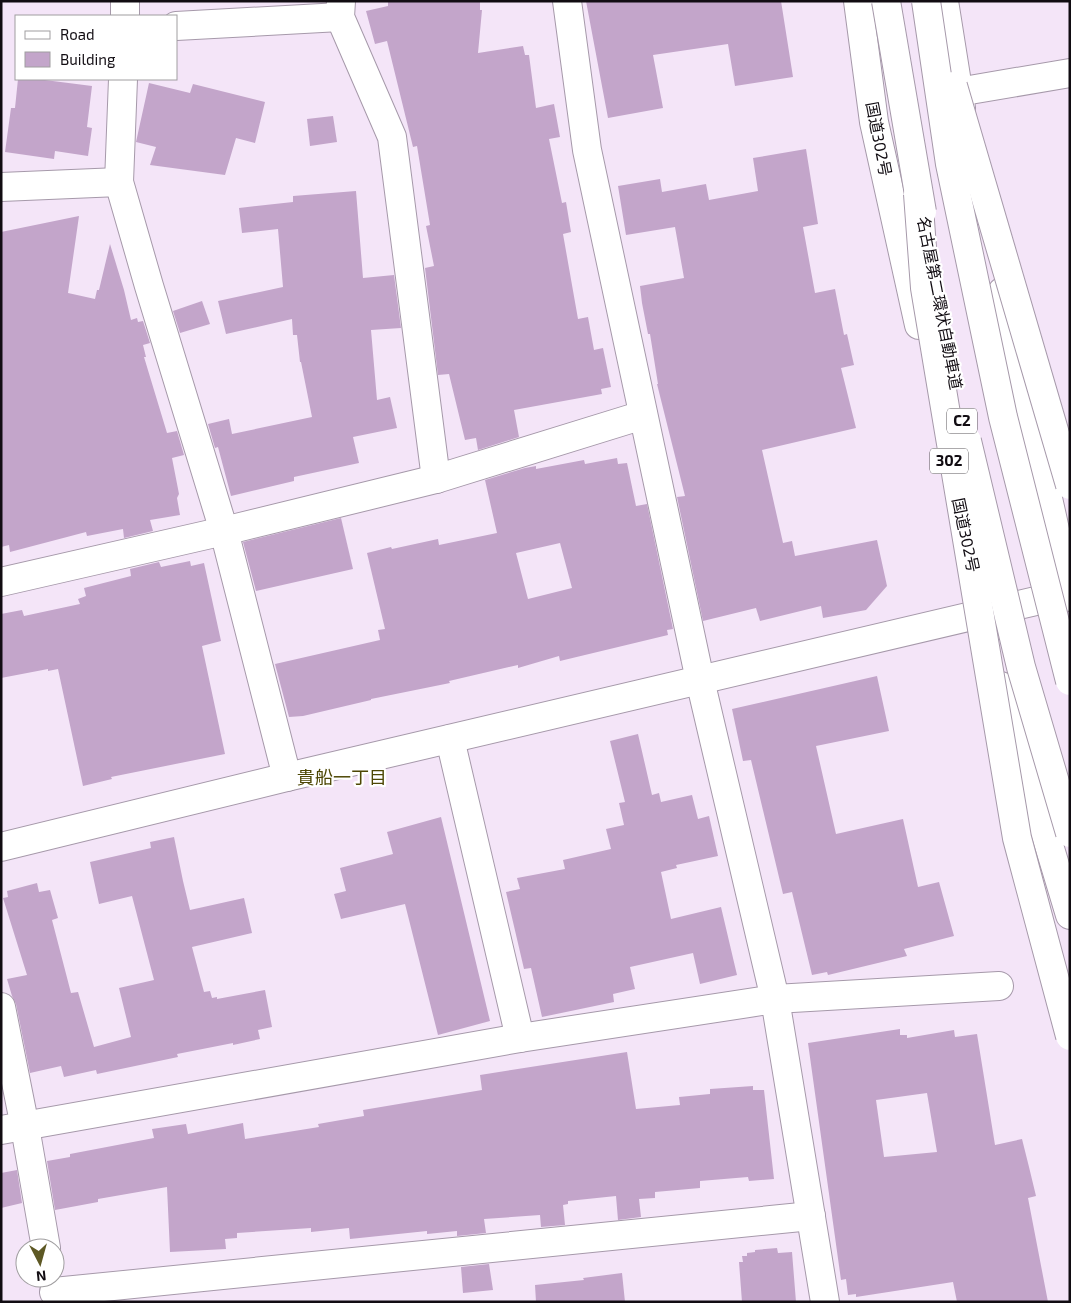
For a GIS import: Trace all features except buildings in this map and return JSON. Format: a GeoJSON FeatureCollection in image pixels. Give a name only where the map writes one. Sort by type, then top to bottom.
{"type":"FeatureCollection","features":[{"type":"Feature","properties":{"kind":"main road"},"geometry":{"type":"LineString","coordinates":[[124,1],[125,15]]}},
{"type":"Feature","properties":{"kind":"main road"},"geometry":{"type":"LineString","coordinates":[[567,1],[587,150],[700,680],[775,999],[825,1302]]}},
{"type":"Feature","properties":{"kind":"main road","name":"国道302号"},"geometry":{"type":"LineString","coordinates":[[858,1],[874,122],[995,667],[1070,915]]}},
{"type":"Feature","properties":{"kind":"main road","name":"名古屋第二環状自動車道"},"geometry":{"type":"LineString","coordinates":[[886,1],[918,194],[966,434],[1021,667],[1070,833]]}},
{"type":"Feature","properties":{"kind":"main road"},"geometry":{"type":"LineString","coordinates":[[926,1],[948,68],[1070,486]]}},
{"type":"Feature","properties":{"kind":"main road","name":"C2"},"geometry":{"type":"LineString","coordinates":[[926,1],[950,164],[1003,417],[1070,681]]}},
{"type":"Feature","properties":{"kind":"main road"},"geometry":{"type":"LineString","coordinates":[[1,847],[287,777],[1069,594],[958,92],[944,1]]}},
{"type":"Feature","properties":{"kind":"main road"},"geometry":{"type":"LineString","coordinates":[[178,26],[340,9],[392,137],[436,479]]}},
{"type":"Feature","properties":{"kind":"main road"},"geometry":{"type":"LineString","coordinates":[[958,92],[1070,73]]}},
{"type":"Feature","properties":{"kind":"main road"},"geometry":{"type":"LineString","coordinates":[[123,80],[119,182],[224,531],[287,777]]}},
{"type":"Feature","properties":{"kind":"main road"},"geometry":{"type":"LineString","coordinates":[[1,186],[119,182]]}},
{"type":"Feature","properties":{"kind":"main road"},"geometry":{"type":"LineString","coordinates":[[918,194],[924,288],[1017,838],[1070,1036]]}},
{"type":"Feature","properties":{"kind":"main road"},"geometry":{"type":"LineString","coordinates":[[1,582],[224,531],[436,479],[643,415]]}},
{"type":"Feature","properties":{"kind":"main road"},"geometry":{"type":"LineString","coordinates":[[450,739],[520,1038]]}},
{"type":"Feature","properties":{"kind":"main road"},"geometry":{"type":"LineString","coordinates":[[13,1128],[520,1038],[775,999],[999,986]]}},
{"type":"Feature","properties":{"kind":"main road"},"geometry":{"type":"LineString","coordinates":[[1,1007],[13,1128],[43,1238]]}},
{"type":"Feature","properties":{"kind":"main road"},"geometry":{"type":"LineString","coordinates":[[54,1291],[811,1216]]}},
{"type":"Feature","properties":{"kind":"district","name":"貴船一丁目"},"geometry":{"type":"Point","coordinates":[342,778]}}]}
